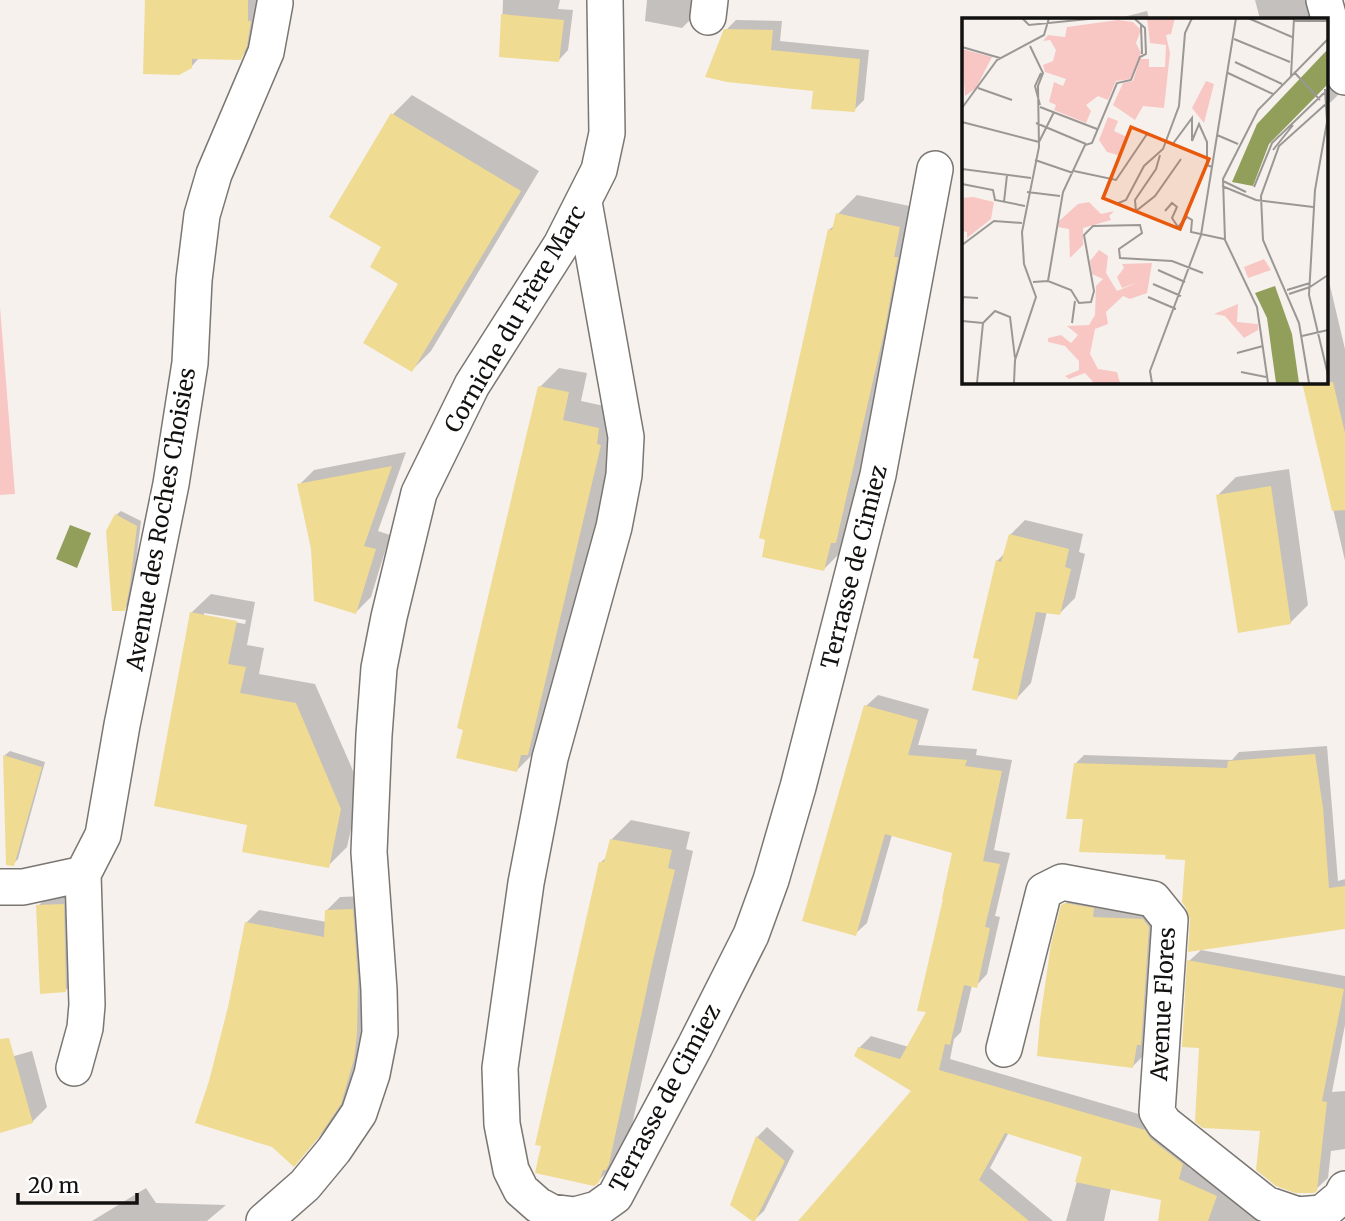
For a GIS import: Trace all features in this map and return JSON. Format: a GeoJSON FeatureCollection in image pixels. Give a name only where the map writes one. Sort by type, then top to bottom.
{"type":"FeatureCollection","features":[{"type":"Feature","properties":{"kind":"street","name":"Corniche du Frère Marc"},"geometry":{"type":"LineString","coordinates":[[264,1221],[305,1185],[334,1150],[359,1113],[372,1074],[380,1033],[369,852],[378,682],[389,617],[419,493],[472,385],[561,245],[599,170],[607,134],[605,0]]}},
{"type":"Feature","properties":{"kind":"street"},"geometry":{"type":"LineString","coordinates":[[1324,0],[1345,77]]}},
{"type":"Feature","properties":{"kind":"street","name":"Avenue des Roches Choisies"},"geometry":{"type":"LineString","coordinates":[[83,874],[103,835],[122,725],[172,484],[190,363],[194,279],[202,215],[214,174],[266,52],[275,3]]}},
{"type":"Feature","properties":{"kind":"street","name":"Terrasse de Cimiez"},"geometry":{"type":"LineString","coordinates":[[584,202],[625,437],[624,475],[614,527],[550,758],[526,883],[500,1068],[502,1124],[511,1170],[521,1190],[551,1212],[575,1215],[597,1209],[615,1196],[751,934],[771,880],[798,787],[878,475],[935,169]]}},
{"type":"Feature","properties":{"kind":"street"},"geometry":{"type":"LineString","coordinates":[[0,887],[23,887],[83,874],[87,1004],[85,1028],[74,1068]]}},
{"type":"Feature","properties":{"kind":"street","name":"Avenue Flores"},"geometry":{"type":"LineString","coordinates":[[1004,1049],[1044,891],[1062,882],[1153,899],[1170,920],[1157,1112],[1164,1123],[1266,1204],[1298,1214],[1322,1213],[1341,1197],[1345,1189]]}},
{"type":"Feature","properties":{"kind":"shaded area"},"geometry":{"type":"Polygon","coordinates":[[[0,307],[15,494],[0,495],[0,307]]]}},
{"type":"Feature","properties":{"kind":"shaded area"},"geometry":{"type":"Polygon","coordinates":[[[70,525],[91,533],[77,568],[56,559],[70,525]]]}},
{"type":"Feature","properties":{"kind":"building"},"geometry":{"type":"Polygon","coordinates":[[[145,0],[248,0],[248,21],[251,21],[247,46],[241,60],[192,59],[192,68],[179,75],[143,74],[145,0]]]}},
{"type":"Feature","properties":{"kind":"building"},"geometry":{"type":"Polygon","coordinates":[[[501,14],[564,20],[559,62],[499,57],[501,14]]]}},
{"type":"Feature","properties":{"kind":"building"},"geometry":{"type":"Polygon","coordinates":[[[724,29],[773,30],[771,50],[860,59],[855,112],[811,109],[813,91],[727,82],[705,77],[724,29]]]}},
{"type":"Feature","properties":{"kind":"building"},"geometry":{"type":"Polygon","coordinates":[[[391,113],[521,191],[412,372],[363,343],[398,284],[370,267],[381,247],[329,217],[391,113]]]}},
{"type":"Feature","properties":{"kind":"building"},"geometry":{"type":"Polygon","coordinates":[[[836,213],[900,227],[894,257],[898,257],[885,328],[836,543],[831,543],[824,571],[762,557],[765,540],[759,538],[828,229],[832,230],[836,213]]]}},
{"type":"Feature","properties":{"kind":"building"},"geometry":{"type":"Polygon","coordinates":[[[1333,382],[1345,433],[1345,510],[1332,511],[1302,383],[1333,382]]]}},
{"type":"Feature","properties":{"kind":"building"},"geometry":{"type":"Polygon","coordinates":[[[538,386],[569,392],[563,420],[599,428],[597,444],[601,445],[528,755],[521,755],[517,772],[456,758],[463,730],[457,728],[538,386]]]}},
{"type":"Feature","properties":{"kind":"building"},"geometry":{"type":"Polygon","coordinates":[[[392,466],[364,546],[376,549],[356,614],[314,601],[311,549],[297,484],[392,466]]]}},
{"type":"Feature","properties":{"kind":"building"},"geometry":{"type":"Polygon","coordinates":[[[1271,486],[1291,624],[1238,633],[1216,495],[1271,486]]]}},
{"type":"Feature","properties":{"kind":"building"},"geometry":{"type":"Polygon","coordinates":[[[115,514],[137,526],[125,611],[112,611],[106,531],[115,514]]]}},
{"type":"Feature","properties":{"kind":"building"},"geometry":{"type":"Polygon","coordinates":[[[1009,534],[1069,549],[1065,567],[1071,569],[1060,615],[1036,612],[1017,700],[972,690],[979,659],[973,658],[996,560],[1001,562],[1009,534]]]}},
{"type":"Feature","properties":{"kind":"building"},"geometry":{"type":"Polygon","coordinates":[[[190,612],[237,621],[228,664],[246,667],[240,693],[296,703],[341,809],[329,868],[242,852],[247,825],[154,806],[190,612]]]}},
{"type":"Feature","properties":{"kind":"building"},"geometry":{"type":"Polygon","coordinates":[[[864,705],[918,720],[908,755],[967,760],[965,766],[1002,771],[983,861],[1000,864],[985,927],[990,928],[977,988],[964,985],[950,1045],[945,1044],[939,1070],[1145,1130],[1151,1139],[1183,1164],[1179,1179],[1217,1196],[1208,1221],[1158,1221],[1161,1200],[1075,1182],[1082,1157],[1005,1133],[979,1180],[1029,1221],[798,1221],[911,1091],[854,1056],[858,1047],[900,1059],[926,1012],[917,1011],[952,853],[885,834],[856,936],[802,921],[864,705]]]}},
{"type":"Feature","properties":{"kind":"building"},"geometry":{"type":"Polygon","coordinates":[[[1315,754],[1323,808],[1329,888],[1345,886],[1345,929],[1188,952],[1190,920],[1182,902],[1185,860],[1165,859],[1166,855],[1079,852],[1083,819],[1066,819],[1074,763],[1227,768],[1228,761],[1315,754]]]}},
{"type":"Feature","properties":{"kind":"building"},"geometry":{"type":"Polygon","coordinates":[[[3,755],[42,767],[14,866],[6,865],[3,755]]]}},
{"type":"Feature","properties":{"kind":"building"},"geometry":{"type":"Polygon","coordinates":[[[610,839],[672,850],[668,868],[675,870],[609,1164],[594,1186],[535,1173],[541,1146],[535,1145],[599,862],[604,862],[610,839]]]}},
{"type":"Feature","properties":{"kind":"building"},"geometry":{"type":"Polygon","coordinates":[[[1065,903],[1094,908],[1093,917],[1143,919],[1149,927],[1141,1045],[1137,1045],[1133,1068],[1037,1056],[1051,944],[1061,905],[1065,903]]]}},
{"type":"Feature","properties":{"kind":"building"},"geometry":{"type":"Polygon","coordinates":[[[64,904],[66,992],[40,994],[36,905],[64,904]]]}},
{"type":"Feature","properties":{"kind":"building"},"geometry":{"type":"Polygon","coordinates":[[[353,909],[358,981],[354,1059],[341,1104],[318,1138],[294,1167],[272,1147],[195,1123],[228,1007],[245,922],[324,937],[325,910],[353,909]]]}},
{"type":"Feature","properties":{"kind":"building"},"geometry":{"type":"Polygon","coordinates":[[[1187,960],[1344,989],[1322,1101],[1327,1102],[1317,1191],[1314,1193],[1295,1193],[1276,1186],[1256,1170],[1260,1131],[1203,1128],[1195,1122],[1199,1048],[1182,1047],[1187,960]]]}},
{"type":"Feature","properties":{"kind":"building"},"geometry":{"type":"Polygon","coordinates":[[[9,1038],[33,1123],[0,1133],[0,1039],[9,1038]]]}},
{"type":"Feature","properties":{"kind":"building"},"geometry":{"type":"Polygon","coordinates":[[[756,1136],[785,1161],[755,1221],[752,1221],[730,1205],[756,1136]]]}}]}
